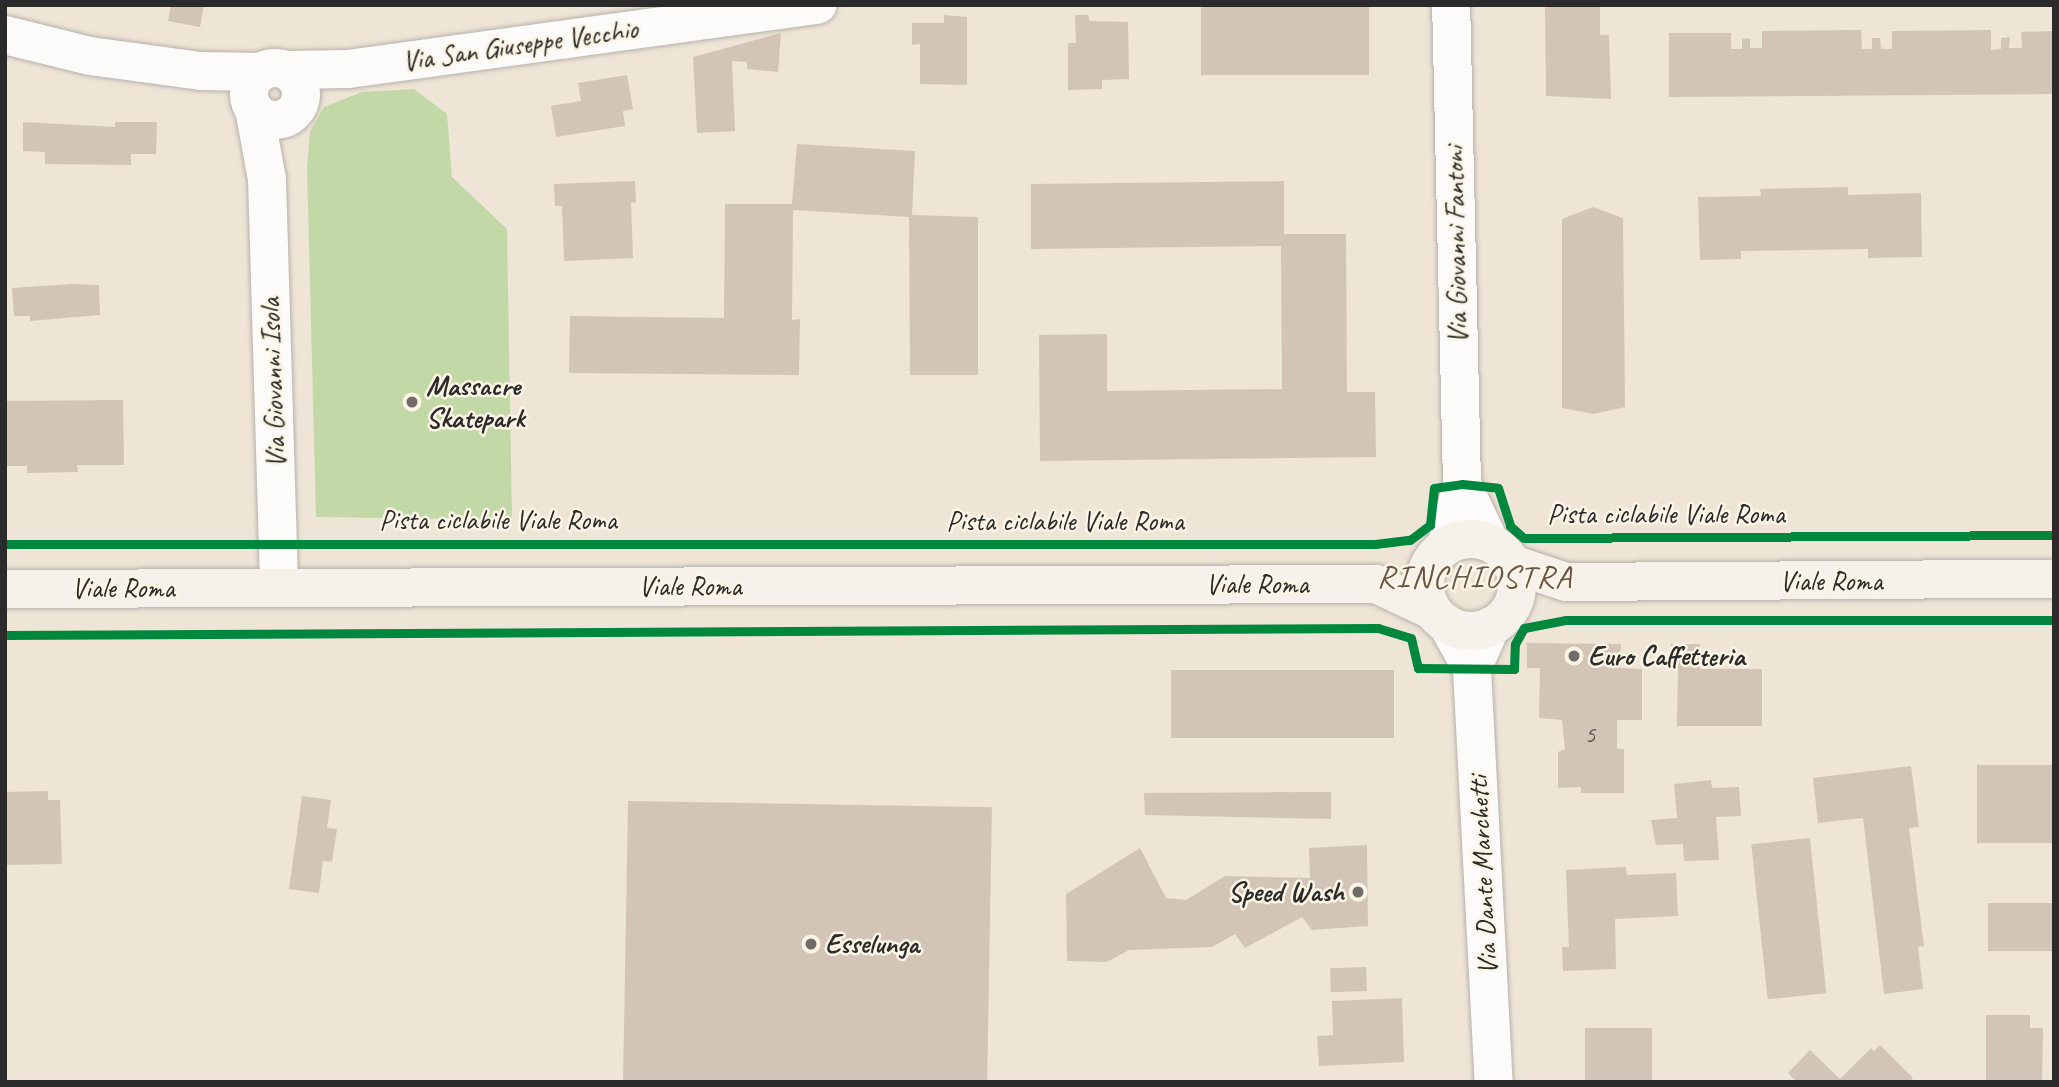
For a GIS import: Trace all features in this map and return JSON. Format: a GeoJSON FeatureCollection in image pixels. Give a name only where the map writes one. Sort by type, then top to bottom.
{"type":"FeatureCollection","features":[{"type":"Feature","properties":{"kind":"main road","name":"Viale Roma"},"geometry":{"type":"LineString","coordinates":[[1376,584],[1461,539],[1501,553],[1566,582],[2054,579]]}},
{"type":"Feature","properties":{"kind":"main road"},"geometry":{"type":"LineString","coordinates":[[1439,617],[1424,581],[1441,549]]}},
{"type":"Feature","properties":{"kind":"main road"},"geometry":{"type":"LineString","coordinates":[[1501,553],[1517,580],[1502,614]]}},
{"type":"Feature","properties":{"kind":"main road","name":"Viale Roma"},"geometry":{"type":"LineString","coordinates":[[5,589],[1376,584],[1470,631],[1566,582]]}},
{"type":"Feature","properties":{"kind":"street","name":"Via San Giuseppe Vecchio"},"geometry":{"type":"LineString","coordinates":[[272,95],[348,69],[818,5]]}},
{"type":"Feature","properties":{"kind":"street","name":"Via Giovanni Fantoni"},"geometry":{"type":"LineString","coordinates":[[1441,549],[1462,484],[1451,5]]}},
{"type":"Feature","properties":{"kind":"street"},"geometry":{"type":"LineString","coordinates":[[5,35],[90,55],[201,71],[272,95]]}},
{"type":"Feature","properties":{"kind":"street"},"geometry":{"type":"LineString","coordinates":[[5,63],[41,65],[90,55]]}},
{"type":"Feature","properties":{"kind":"street","name":"Via Giovanni Isola"},"geometry":{"type":"LineString","coordinates":[[272,95],[267,179],[279,588]]}},
{"type":"Feature","properties":{"kind":"street","name":"Via Giovanni Fantoni"},"geometry":{"type":"LineString","coordinates":[[1462,484],[1501,553]]}},
{"type":"Feature","properties":{"kind":"street"},"geometry":{"type":"LineString","coordinates":[[1439,617],[1472,669],[1502,614]]}},
{"type":"Feature","properties":{"kind":"street","name":"Via Dante Marchetti"},"geometry":{"type":"LineString","coordinates":[[1472,669],[1494,1082]]}},
{"type":"Feature","properties":{"kind":"green space","name":"Massacre Skatepark"},"geometry":{"type":"Polygon","coordinates":[[[414,89],[447,114],[452,177],[507,229],[512,520],[316,517],[307,168],[310,132],[324,107],[362,92],[414,89]]]}},
{"type":"Feature","properties":{"kind":"building"},"geometry":{"type":"Polygon","coordinates":[[[171,5],[204,5],[200,27],[168,21],[171,5]]]}},
{"type":"Feature","properties":{"kind":"building"},"geometry":{"type":"Polygon","coordinates":[[[1201,5],[1369,5],[1369,75],[1201,75],[1201,5]]]}},
{"type":"Feature","properties":{"kind":"building"},"geometry":{"type":"Polygon","coordinates":[[[1545,5],[1600,5],[1600,35],[1609,35],[1611,99],[1546,96],[1545,5]]]}},
{"type":"Feature","properties":{"kind":"building"},"geometry":{"type":"Polygon","coordinates":[[[944,15],[967,17],[967,85],[920,84],[920,44],[912,45],[912,23],[944,23],[944,15]]]}},
{"type":"Feature","properties":{"kind":"building"},"geometry":{"type":"Polygon","coordinates":[[[1075,15],[1088,15],[1090,21],[1128,22],[1129,79],[1102,80],[1102,89],[1068,90],[1068,43],[1076,43],[1075,15]]]}},
{"type":"Feature","properties":{"kind":"building"},"geometry":{"type":"Polygon","coordinates":[[[1861,30],[1862,49],[1872,49],[1872,38],[1880,38],[1881,49],[1892,49],[1892,31],[1991,30],[1991,50],[2001,49],[2001,38],[2010,37],[2009,48],[2022,48],[2021,32],[2054,31],[2054,94],[1669,97],[1669,33],[1731,33],[1731,49],[1742,49],[1742,39],[1750,38],[1750,48],[1762,48],[1762,31],[1861,30]]]}},
{"type":"Feature","properties":{"kind":"building"},"geometry":{"type":"Polygon","coordinates":[[[781,33],[778,72],[747,69],[747,62],[732,61],[735,131],[697,133],[693,57],[781,33]]]}},
{"type":"Feature","properties":{"kind":"building"},"geometry":{"type":"Polygon","coordinates":[[[627,75],[633,109],[623,111],[625,126],[556,137],[551,106],[581,101],[578,83],[627,75]]]}},
{"type":"Feature","properties":{"kind":"building"},"geometry":{"type":"Polygon","coordinates":[[[23,122],[115,127],[115,122],[157,122],[156,154],[131,154],[131,165],[45,164],[45,152],[23,151],[23,122]]]}},
{"type":"Feature","properties":{"kind":"building"},"geometry":{"type":"Polygon","coordinates":[[[797,144],[915,151],[912,215],[978,217],[978,375],[910,375],[909,217],[793,210],[792,320],[800,319],[799,375],[569,373],[570,316],[724,318],[725,204],[792,204],[797,144]]]}},
{"type":"Feature","properties":{"kind":"building"},"geometry":{"type":"Polygon","coordinates":[[[635,181],[636,202],[631,203],[633,258],[564,261],[562,206],[555,206],[554,184],[635,181]]]}},
{"type":"Feature","properties":{"kind":"building"},"geometry":{"type":"Polygon","coordinates":[[[1284,181],[1284,234],[1346,234],[1347,392],[1375,392],[1376,457],[1040,461],[1039,335],[1107,334],[1107,391],[1282,389],[1281,246],[1031,249],[1031,184],[1284,181]]]}},
{"type":"Feature","properties":{"kind":"building"},"geometry":{"type":"Polygon","coordinates":[[[1848,187],[1848,195],[1921,193],[1922,257],[1868,258],[1868,249],[1741,251],[1741,259],[1700,260],[1698,197],[1761,196],[1760,189],[1848,187]]]}},
{"type":"Feature","properties":{"kind":"building"},"geometry":{"type":"Polygon","coordinates":[[[1593,207],[1623,218],[1625,407],[1594,414],[1562,408],[1562,219],[1593,207]]]}},
{"type":"Feature","properties":{"kind":"building"},"geometry":{"type":"Polygon","coordinates":[[[99,285],[100,315],[30,321],[30,316],[14,316],[12,288],[99,285]]]}},
{"type":"Feature","properties":{"kind":"building"},"geometry":{"type":"Polygon","coordinates":[[[123,400],[124,465],[77,465],[78,472],[27,473],[27,466],[5,466],[5,401],[123,400]]]}},
{"type":"Feature","properties":{"kind":"building"},"geometry":{"type":"Polygon","coordinates":[[[1527,643],[1621,644],[1620,668],[1642,669],[1642,720],[1617,720],[1617,749],[1624,749],[1624,793],[1581,793],[1581,787],[1558,788],[1558,752],[1565,749],[1562,720],[1539,718],[1540,668],[1527,668],[1527,643]]]}},
{"type":"Feature","properties":{"kind":"building"},"geometry":{"type":"Polygon","coordinates":[[[1671,644],[1700,644],[1700,669],[1762,669],[1762,726],[1677,726],[1678,668],[1670,668],[1671,644]]]}},
{"type":"Feature","properties":{"kind":"building"},"geometry":{"type":"Polygon","coordinates":[[[1171,670],[1394,670],[1394,738],[1171,738],[1171,670]]]}},
{"type":"Feature","properties":{"kind":"building"},"geometry":{"type":"Polygon","coordinates":[[[1977,765],[2054,765],[2054,843],[1977,843],[1977,765]]]}},
{"type":"Feature","properties":{"kind":"building"},"geometry":{"type":"Polygon","coordinates":[[[1911,766],[1919,827],[1909,828],[1924,946],[1918,947],[1923,989],[1884,994],[1863,818],[1818,823],[1813,778],[1911,766]]]}},
{"type":"Feature","properties":{"kind":"building"},"geometry":{"type":"Polygon","coordinates":[[[1711,780],[1712,788],[1739,787],[1741,816],[1716,817],[1719,860],[1684,861],[1683,844],[1656,845],[1651,820],[1677,818],[1674,784],[1711,780]]]}},
{"type":"Feature","properties":{"kind":"building"},"geometry":{"type":"Polygon","coordinates":[[[48,791],[48,800],[60,800],[62,864],[5,865],[5,792],[48,791]]]}},
{"type":"Feature","properties":{"kind":"building"},"geometry":{"type":"Polygon","coordinates":[[[1331,792],[1331,819],[1145,815],[1144,793],[1331,792]]]}},
{"type":"Feature","properties":{"kind":"building"},"geometry":{"type":"Polygon","coordinates":[[[302,796],[331,800],[327,828],[337,829],[332,862],[323,861],[319,893],[289,889],[302,796]]]}},
{"type":"Feature","properties":{"kind":"building","name":"Esselunga"},"geometry":{"type":"Polygon","coordinates":[[[628,801],[992,807],[987,1082],[623,1082],[628,801]]]}},
{"type":"Feature","properties":{"kind":"building"},"geometry":{"type":"Polygon","coordinates":[[[1810,838],[1826,993],[1768,999],[1751,844],[1810,838]]]}},
{"type":"Feature","properties":{"kind":"building"},"geometry":{"type":"Polygon","coordinates":[[[1367,845],[1368,926],[1312,930],[1302,917],[1245,948],[1235,934],[1212,947],[1129,950],[1107,962],[1067,961],[1066,894],[1140,848],[1166,898],[1186,900],[1225,876],[1310,878],[1309,848],[1367,845]]]}},
{"type":"Feature","properties":{"kind":"building"},"geometry":{"type":"Polygon","coordinates":[[[1626,867],[1627,875],[1676,873],[1678,916],[1615,919],[1616,969],[1563,971],[1562,947],[1569,947],[1566,870],[1626,867]]]}},
{"type":"Feature","properties":{"kind":"building"},"geometry":{"type":"Polygon","coordinates":[[[1988,903],[2054,903],[2054,951],[1988,951],[1988,903]]]}},
{"type":"Feature","properties":{"kind":"building"},"geometry":{"type":"Polygon","coordinates":[[[1366,967],[1367,991],[1331,992],[1330,968],[1366,967]]]}},
{"type":"Feature","properties":{"kind":"building"},"geometry":{"type":"Polygon","coordinates":[[[1402,998],[1404,1062],[1319,1066],[1317,1036],[1333,1035],[1332,1001],[1402,998]]]}},
{"type":"Feature","properties":{"kind":"building"},"geometry":{"type":"Polygon","coordinates":[[[1986,1015],[2030,1015],[2030,1028],[2043,1028],[2042,1082],[1986,1082],[1986,1015]]]}},
{"type":"Feature","properties":{"kind":"building"},"geometry":{"type":"Polygon","coordinates":[[[1585,1028],[1652,1028],[1652,1082],[1585,1082],[1585,1028]]]}},
{"type":"Feature","properties":{"kind":"building"},"geometry":{"type":"Polygon","coordinates":[[[1880,1045],[1913,1078],[1910,1082],[1797,1082],[1788,1073],[1810,1050],[1840,1079],[1871,1048],[1874,1051],[1880,1045]]]}},
{"type":"Feature","properties":{"kind":"cycle path","name":"Pista ciclabile Viale Roma"},"geometry":{"type":"LineString","coordinates":[[5,544],[1375,544],[1410,540],[1430,525],[1434,488],[1462,484],[1498,488],[1510,526],[1524,538],[2054,535]]}},
{"type":"Feature","properties":{"kind":"cycle path"},"geometry":{"type":"LineString","coordinates":[[5,635],[1378,628],[1411,638],[1418,668],[1514,669],[1515,644],[1524,628],[1566,620],[2054,620]]}},
{"type":"Feature","properties":{"kind":"place","name":"Massacre Skatepark"},"geometry":{"type":"Point","coordinates":[412,402]}},
{"type":"Feature","properties":{"kind":"place","name":"Euro Caffetteria"},"geometry":{"type":"Point","coordinates":[1574,656]}},
{"type":"Feature","properties":{"kind":"place","name":"Speed Wash"},"geometry":{"type":"Point","coordinates":[1358,892]}},
{"type":"Feature","properties":{"kind":"place","name":"Esselunga"},"geometry":{"type":"Point","coordinates":[811,944]}},
{"type":"Feature","properties":{"kind":"district","name":"RINCHIOSTRA"},"geometry":{"type":"Point","coordinates":[1475,577]}}]}
